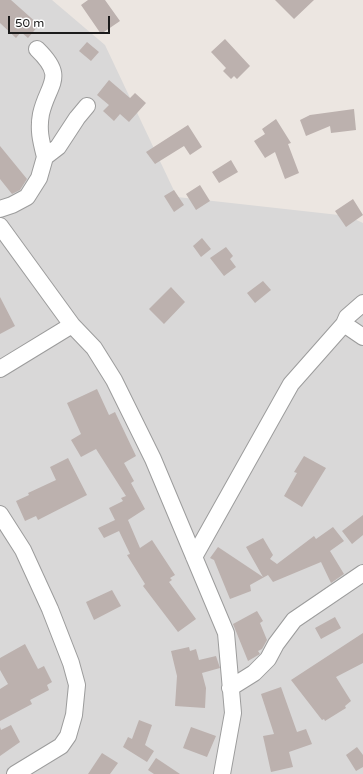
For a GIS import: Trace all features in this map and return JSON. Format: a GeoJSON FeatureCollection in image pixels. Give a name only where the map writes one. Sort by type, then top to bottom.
{"type":"FeatureCollection","features":[{"type":"Feature","properties":{"kind":"street"},"geometry":{"type":"LineString","coordinates":[[0,209],[28,197],[39,178],[45,157],[39,135],[41,112],[54,81],[49,61],[38,49]]}},
{"type":"Feature","properties":{"kind":"street"},"geometry":{"type":"LineString","coordinates":[[45,157],[58,147],[77,118],[87,106]]}},
{"type":"Feature","properties":{"kind":"street"},"geometry":{"type":"LineString","coordinates":[[0,226],[72,325],[94,348],[114,380],[153,459],[226,633],[233,713],[222,774]]}},
{"type":"Feature","properties":{"kind":"street"},"geometry":{"type":"LineString","coordinates":[[194,557],[291,384],[344,324],[347,317],[363,303]]}},
{"type":"Feature","properties":{"kind":"street"},"geometry":{"type":"LineString","coordinates":[[344,324],[363,337]]}},
{"type":"Feature","properties":{"kind":"street"},"geometry":{"type":"LineString","coordinates":[[0,368],[72,325]]}},
{"type":"Feature","properties":{"kind":"street"},"geometry":{"type":"LineString","coordinates":[[0,514],[23,550],[71,663],[77,685],[74,714],[68,736],[61,746],[15,774]]}},
{"type":"Feature","properties":{"kind":"street"},"geometry":{"type":"LineString","coordinates":[[230,688],[254,673],[268,659],[276,644],[294,620],[363,573]]}},
{"type":"Feature","properties":{"kind":"shaded area"},"geometry":{"type":"Polygon","coordinates":[[[0,0],[52,0],[105,45],[177,197],[348,216],[363,223],[363,774],[0,774],[0,0]]]}},
{"type":"Feature","properties":{"kind":"building"},"geometry":{"type":"Polygon","coordinates":[[[0,0],[11,0],[39,25],[28,38],[21,32],[16,38],[0,23],[0,0]]]}},
{"type":"Feature","properties":{"kind":"building"},"geometry":{"type":"Polygon","coordinates":[[[88,0],[105,0],[120,21],[101,34],[81,5],[88,0]]]}},
{"type":"Feature","properties":{"kind":"building"},"geometry":{"type":"Polygon","coordinates":[[[275,0],[314,0],[294,19],[275,0]]]}},
{"type":"Feature","properties":{"kind":"building"},"geometry":{"type":"Polygon","coordinates":[[[225,39],[250,66],[237,79],[234,76],[231,79],[223,71],[226,68],[211,52],[225,39]]]}},
{"type":"Feature","properties":{"kind":"building"},"geometry":{"type":"Polygon","coordinates":[[[87,42],[99,52],[91,61],[79,51],[87,42]]]}},
{"type":"Feature","properties":{"kind":"building"},"geometry":{"type":"Polygon","coordinates":[[[109,80],[130,98],[135,93],[146,103],[129,122],[120,114],[114,121],[103,111],[109,105],[97,95],[109,80]]]}},
{"type":"Feature","properties":{"kind":"building"},"geometry":{"type":"Polygon","coordinates":[[[354,109],[356,130],[331,133],[330,126],[306,136],[300,120],[310,115],[354,109]]]}},
{"type":"Feature","properties":{"kind":"building"},"geometry":{"type":"Polygon","coordinates":[[[276,119],[291,143],[288,144],[299,173],[285,179],[275,152],[265,158],[254,141],[265,134],[262,129],[276,119]]]}},
{"type":"Feature","properties":{"kind":"building"},"geometry":{"type":"Polygon","coordinates":[[[188,125],[202,147],[190,155],[184,146],[155,164],[146,152],[188,125]]]}},
{"type":"Feature","properties":{"kind":"building"},"geometry":{"type":"Polygon","coordinates":[[[0,146],[27,179],[20,190],[12,194],[0,179],[0,146]]]}},
{"type":"Feature","properties":{"kind":"building"},"geometry":{"type":"Polygon","coordinates":[[[231,160],[238,172],[219,183],[212,172],[231,160]]]}},
{"type":"Feature","properties":{"kind":"building"},"geometry":{"type":"Polygon","coordinates":[[[200,185],[210,201],[196,210],[186,194],[200,185]]]}},
{"type":"Feature","properties":{"kind":"building"},"geometry":{"type":"Polygon","coordinates":[[[174,190],[184,205],[174,212],[164,196],[174,190]]]}},
{"type":"Feature","properties":{"kind":"building"},"geometry":{"type":"Polygon","coordinates":[[[353,199],[363,215],[346,227],[335,211],[353,199]]]}},
{"type":"Feature","properties":{"kind":"building"},"geometry":{"type":"Polygon","coordinates":[[[202,238],[211,249],[201,257],[193,246],[202,238]]]}},
{"type":"Feature","properties":{"kind":"building"},"geometry":{"type":"Polygon","coordinates":[[[226,247],[233,256],[230,259],[236,267],[224,276],[210,258],[226,247]]]}},
{"type":"Feature","properties":{"kind":"building"},"geometry":{"type":"Polygon","coordinates":[[[263,281],[271,290],[255,303],[247,293],[263,281]]]}},
{"type":"Feature","properties":{"kind":"building"},"geometry":{"type":"Polygon","coordinates":[[[171,287],[185,302],[164,324],[149,309],[171,287]]]}},
{"type":"Feature","properties":{"kind":"building"},"geometry":{"type":"Polygon","coordinates":[[[0,297],[15,326],[0,334],[0,297]]]}},
{"type":"Feature","properties":{"kind":"building"},"geometry":{"type":"Polygon","coordinates":[[[97,389],[109,415],[115,412],[136,456],[124,463],[134,481],[131,483],[145,509],[128,520],[140,548],[152,540],[175,575],[170,578],[172,580],[169,582],[196,619],[178,632],[143,586],[145,584],[127,555],[130,554],[119,531],[104,538],[98,528],[115,520],[109,508],[123,501],[121,498],[126,496],[96,449],[81,457],[71,440],[81,434],[67,403],[97,389]]]}},
{"type":"Feature","properties":{"kind":"building"},"geometry":{"type":"Polygon","coordinates":[[[304,456],[326,468],[302,507],[284,496],[297,473],[294,472],[304,456]]]}},
{"type":"Feature","properties":{"kind":"building"},"geometry":{"type":"Polygon","coordinates":[[[68,458],[87,495],[38,520],[36,516],[25,521],[16,501],[29,495],[28,493],[56,480],[50,467],[68,458]]]}},
{"type":"Feature","properties":{"kind":"building"},"geometry":{"type":"Polygon","coordinates":[[[363,515],[363,535],[352,544],[342,531],[363,515]]]}},
{"type":"Feature","properties":{"kind":"building"},"geometry":{"type":"Polygon","coordinates":[[[333,527],[344,541],[330,551],[344,574],[331,583],[321,562],[273,582],[268,575],[250,585],[251,591],[230,599],[214,560],[210,558],[218,547],[263,577],[246,547],[263,538],[273,555],[270,559],[277,564],[314,536],[316,539],[333,527]]]}},
{"type":"Feature","properties":{"kind":"building"},"geometry":{"type":"Polygon","coordinates":[[[112,590],[121,606],[94,620],[86,602],[112,590]]]}},
{"type":"Feature","properties":{"kind":"building"},"geometry":{"type":"Polygon","coordinates":[[[257,611],[263,621],[260,623],[267,640],[262,649],[258,651],[260,654],[248,661],[233,624],[257,611]]]}},
{"type":"Feature","properties":{"kind":"building"},"geometry":{"type":"Polygon","coordinates":[[[335,617],[341,628],[321,639],[315,628],[335,617]]]}},
{"type":"Feature","properties":{"kind":"building"},"geometry":{"type":"Polygon","coordinates":[[[363,633],[363,663],[336,677],[351,701],[345,706],[346,708],[325,721],[324,719],[322,720],[291,680],[363,633]]]}},
{"type":"Feature","properties":{"kind":"building"},"geometry":{"type":"Polygon","coordinates":[[[25,644],[38,669],[44,666],[52,682],[47,685],[49,690],[30,700],[32,704],[0,721],[0,689],[8,684],[0,670],[0,658],[25,644]]]}},
{"type":"Feature","properties":{"kind":"building"},"geometry":{"type":"Polygon","coordinates":[[[189,647],[190,651],[196,649],[199,660],[216,656],[220,668],[202,673],[206,688],[205,708],[175,706],[177,676],[171,651],[189,647]]]}},
{"type":"Feature","properties":{"kind":"building"},"geometry":{"type":"Polygon","coordinates":[[[281,687],[297,732],[306,729],[312,744],[289,752],[293,767],[271,772],[263,736],[274,734],[261,694],[281,687]]]}},
{"type":"Feature","properties":{"kind":"building"},"geometry":{"type":"Polygon","coordinates":[[[139,720],[152,725],[145,745],[154,751],[147,762],[123,747],[128,737],[132,739],[139,720]]]}},
{"type":"Feature","properties":{"kind":"building"},"geometry":{"type":"Polygon","coordinates":[[[11,725],[20,742],[0,756],[0,727],[1,730],[11,725]]]}},
{"type":"Feature","properties":{"kind":"building"},"geometry":{"type":"Polygon","coordinates":[[[191,727],[216,736],[207,757],[183,748],[191,727]]]}},
{"type":"Feature","properties":{"kind":"building"},"geometry":{"type":"Polygon","coordinates":[[[357,747],[363,755],[363,767],[356,771],[346,755],[357,747]]]}},
{"type":"Feature","properties":{"kind":"building"},"geometry":{"type":"Polygon","coordinates":[[[102,753],[118,763],[110,774],[88,774],[102,753]]]}},
{"type":"Feature","properties":{"kind":"building"},"geometry":{"type":"Polygon","coordinates":[[[156,758],[180,774],[154,774],[148,770],[156,758]]]}}]}
